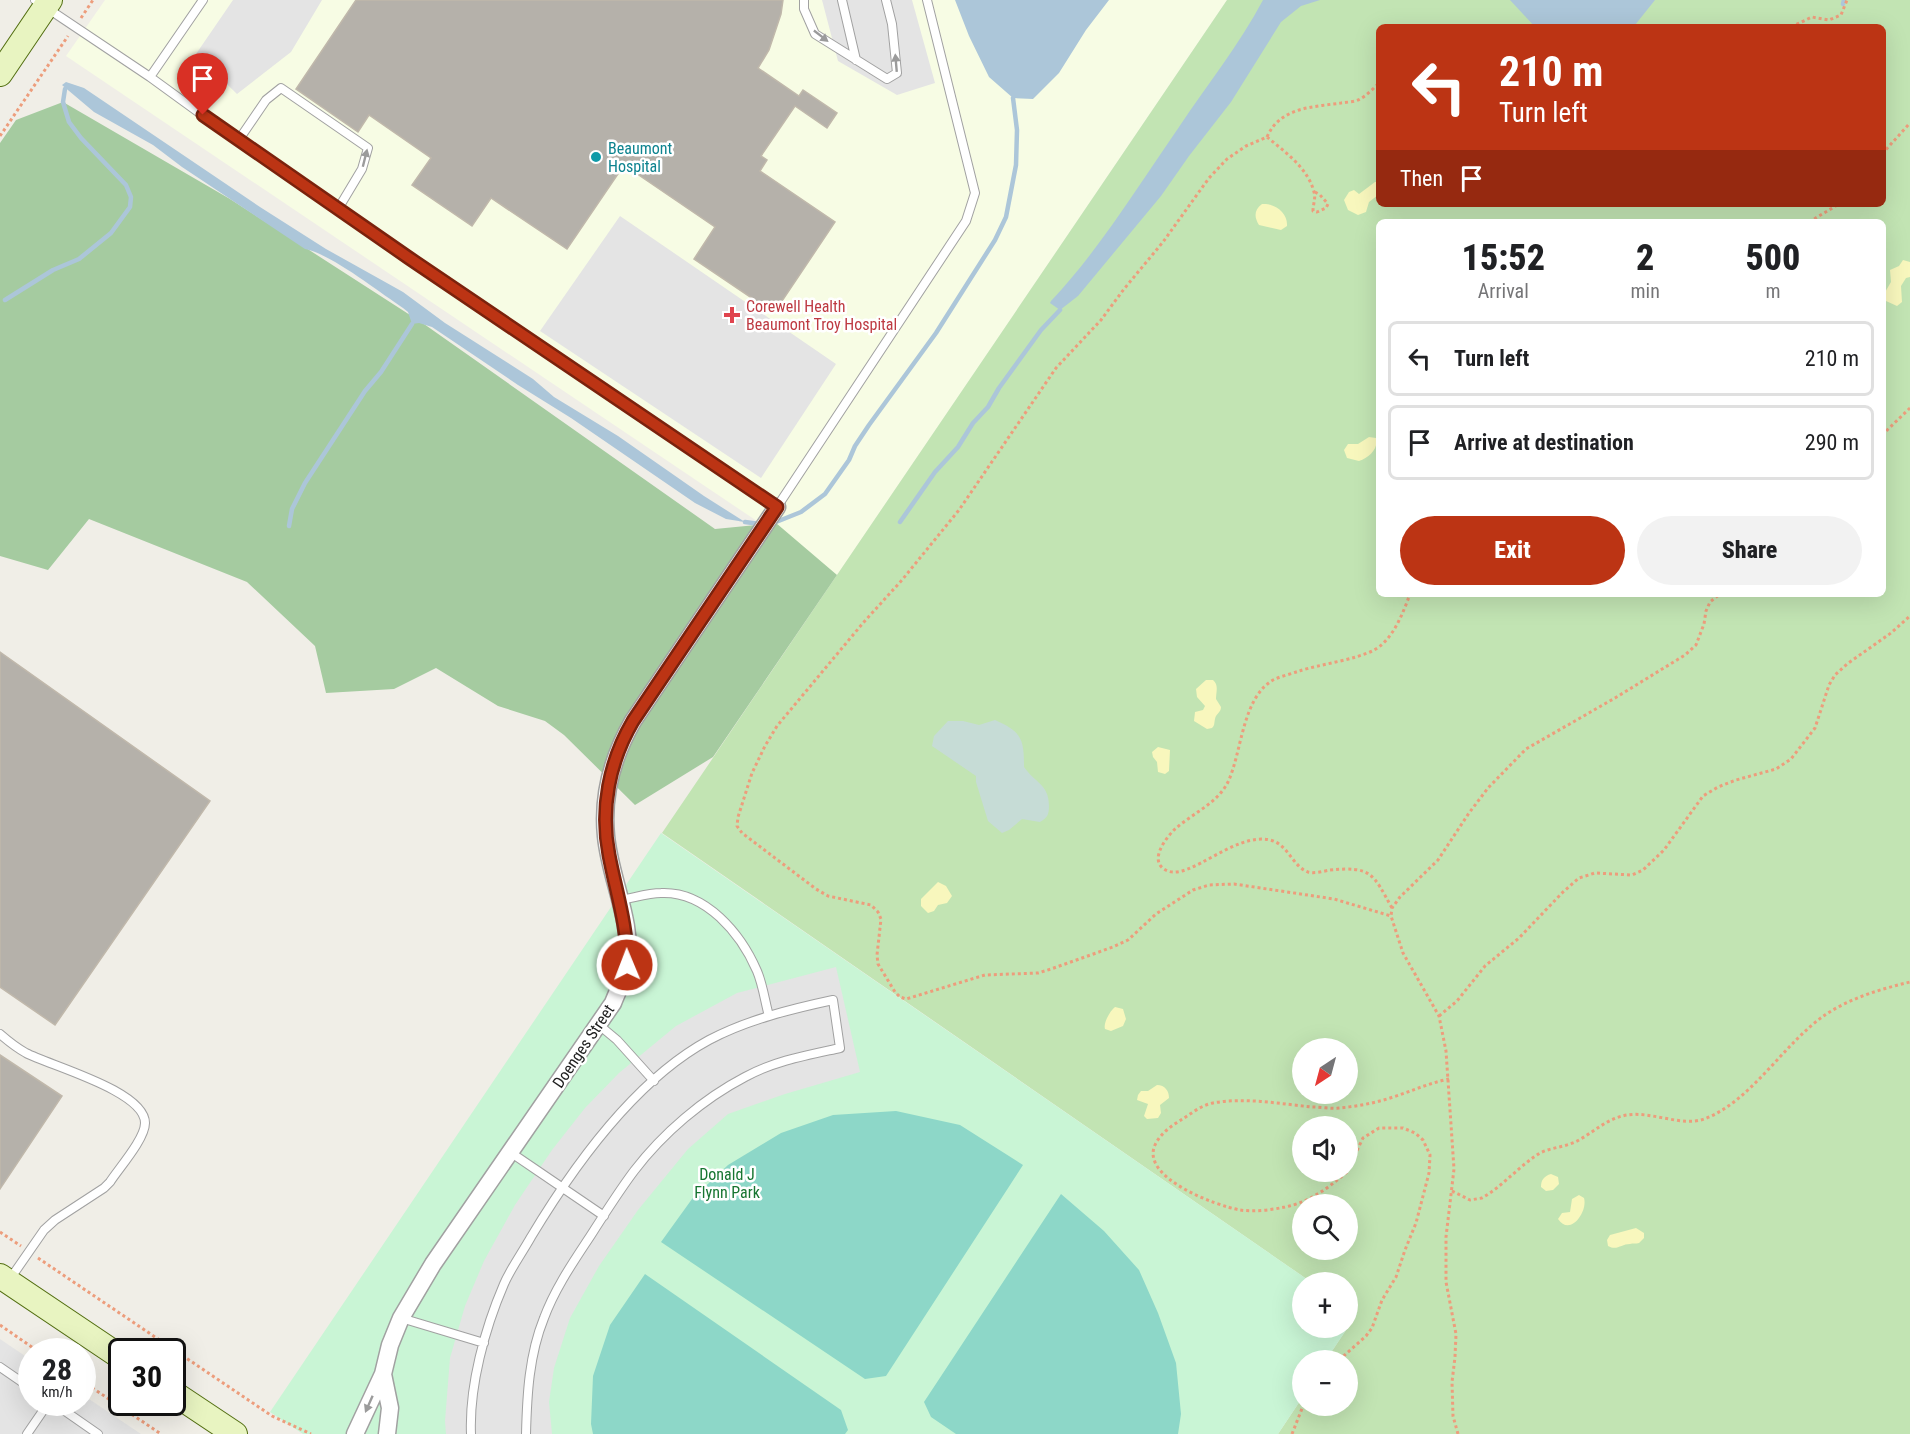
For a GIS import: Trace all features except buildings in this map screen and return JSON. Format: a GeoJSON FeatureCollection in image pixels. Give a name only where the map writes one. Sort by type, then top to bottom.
{"type":"FeatureCollection","features":[{"type":"Feature","properties":{"kind":"street"},"geometry":{"type":"LineString","coordinates":[[0,74],[44,2]]}},
{"type":"Feature","properties":{"kind":"street","name":"Doenges Street"},"geometry":{"type":"LineString","coordinates":[[355,1434],[383,1374],[390,1345],[401,1318],[433,1264],[613,1003],[627,965],[628,945],[609,854],[605,818],[611,774],[620,746],[633,721],[777,507]]}},
{"type":"Feature","properties":{"kind":"street"},"geometry":{"type":"LineString","coordinates":[[4,1279],[90,1342],[108,1351]]}},
{"type":"Feature","properties":{"kind":"street","name":"Doenges Street"},"geometry":{"type":"LineString","coordinates":[[383,1374],[390,1408],[387,1434]]}},
{"type":"Feature","properties":{"kind":"street"},"geometry":{"type":"LineString","coordinates":[[186,1401],[235,1434]]}},
{"type":"Feature","properties":{"kind":"lane"},"geometry":{"type":"LineString","coordinates":[[150,77],[203,0]]}},
{"type":"Feature","properties":{"kind":"lane"},"geometry":{"type":"LineString","coordinates":[[804,0],[804,9],[815,33],[887,79],[897,73],[892,24],[886,0]]}},
{"type":"Feature","properties":{"kind":"lane"},"geometry":{"type":"LineString","coordinates":[[842,0],[856,60]]}},
{"type":"Feature","properties":{"kind":"lane"},"geometry":{"type":"LineString","coordinates":[[44,2],[238,141],[777,507],[966,221],[975,193],[927,0]]}},
{"type":"Feature","properties":{"kind":"lane"},"geometry":{"type":"LineString","coordinates":[[238,141],[266,100],[281,88],[368,148],[362,169],[338,209]]}},
{"type":"Feature","properties":{"kind":"lane"},"geometry":{"type":"LineString","coordinates":[[620,900],[662,893],[689,898],[716,913],[739,939],[757,972],[769,1016]]}},
{"type":"Feature","properties":{"kind":"lane"},"geometry":{"type":"LineString","coordinates":[[471,1434],[474,1387],[484,1343],[504,1282],[588,1151],[617,1117],[654,1081],[707,1041],[769,1016],[833,1000],[840,1048],[785,1060],[746,1076],[714,1095],[663,1138],[635,1170],[560,1283],[543,1318],[528,1379],[526,1434]]}},
{"type":"Feature","properties":{"kind":"lane"},"geometry":{"type":"LineString","coordinates":[[599,1025],[617,1040],[654,1081]]}},
{"type":"Feature","properties":{"kind":"lane"},"geometry":{"type":"LineString","coordinates":[[0,1035],[26,1053],[108,1087],[139,1107],[145,1123],[141,1138],[110,1182],[44,1230],[29,1252],[4,1279]]}},
{"type":"Feature","properties":{"kind":"lane"},"geometry":{"type":"LineString","coordinates":[[510,1152],[604,1216]]}},
{"type":"Feature","properties":{"kind":"lane"},"geometry":{"type":"LineString","coordinates":[[401,1318],[484,1343]]}},
{"type":"Feature","properties":{"kind":"lane"},"geometry":{"type":"LineString","coordinates":[[0,1367],[18,1379]]}},
{"type":"Feature","properties":{"kind":"lane"},"geometry":{"type":"LineString","coordinates":[[27,1434],[40,1416]]}},
{"type":"Feature","properties":{"kind":"lane"},"geometry":{"type":"LineString","coordinates":[[71,1416],[98,1434]]}},
{"type":"Feature","properties":{"kind":"path"},"geometry":{"type":"LineString","coordinates":[[85,11],[93,0]]}},
{"type":"Feature","properties":{"kind":"path"},"geometry":{"type":"LineString","coordinates":[[1797,24],[1812,17],[1829,20],[1840,15],[1847,0]]}},
{"type":"Feature","properties":{"kind":"path"},"geometry":{"type":"LineString","coordinates":[[0,136],[63,43]]}},
{"type":"Feature","properties":{"kind":"path"},"geometry":{"type":"LineString","coordinates":[[1376,86],[1359,100],[1312,107],[1281,117],[1267,137],[1246,146],[1227,159],[1209,178],[1163,242],[1101,320],[1056,368],[959,510],[777,726],[752,773],[737,826],[742,833],[816,889],[828,896],[871,905],[878,912],[881,920],[878,964],[895,992],[906,999],[985,975],[1038,973],[1113,947],[1128,940],[1156,914],[1193,890],[1209,885],[1234,884],[1334,899],[1391,916]]}},
{"type":"Feature","properties":{"kind":"path"},"geometry":{"type":"LineString","coordinates":[[1886,150],[1910,123]]}},
{"type":"Feature","properties":{"kind":"path"},"geometry":{"type":"LineString","coordinates":[[1267,137],[1305,172],[1315,192],[1328,204],[1326,208],[1317,212],[1313,211],[1315,192]]}},
{"type":"Feature","properties":{"kind":"path"},"geometry":{"type":"LineString","coordinates":[[1814,219],[1834,207]]}},
{"type":"Feature","properties":{"kind":"path"},"geometry":{"type":"LineString","coordinates":[[1886,431],[1910,408]]}},
{"type":"Feature","properties":{"kind":"path"},"geometry":{"type":"LineString","coordinates":[[1392,908],[1375,878],[1365,871],[1351,868],[1309,873],[1283,847],[1272,840],[1243,842],[1178,872],[1168,871],[1161,865],[1159,857],[1160,846],[1166,837],[1185,819],[1214,800],[1227,783],[1252,706],[1264,688],[1274,680],[1285,676],[1375,650],[1392,633],[1409,597]]}},
{"type":"Feature","properties":{"kind":"path"},"geometry":{"type":"LineString","coordinates":[[1458,1434],[1452,1405],[1456,1335],[1446,1282],[1446,1237],[1454,1169],[1446,1051],[1439,1016],[1403,953],[1391,916],[1392,908],[1400,897],[1438,860],[1488,788],[1527,749],[1684,655],[1696,645],[1706,611],[1710,602],[1716,597]]}},
{"type":"Feature","properties":{"kind":"path"},"geometry":{"type":"LineString","coordinates":[[1439,1016],[1457,1001],[1485,966],[1519,938],[1579,878],[1596,873],[1632,875],[1643,870],[1665,850],[1703,796],[1736,780],[1776,769],[1791,759],[1815,728],[1828,685],[1835,675],[1910,616]]}},
{"type":"Feature","properties":{"kind":"path"},"geometry":{"type":"LineString","coordinates":[[1452,1191],[1470,1200],[1482,1198],[1542,1152],[1578,1141],[1598,1126],[1615,1118],[1628,1115],[1691,1121],[1703,1119],[1724,1108],[1743,1093],[1825,1015],[1857,999],[1910,982]]}},
{"type":"Feature","properties":{"kind":"path"},"geometry":{"type":"LineString","coordinates":[[1334,1182],[1306,1201],[1284,1208],[1240,1210],[1204,1200],[1170,1180],[1156,1164],[1153,1147],[1158,1138],[1170,1127],[1212,1103],[1244,1102],[1337,1108],[1370,1104],[1427,1084],[1449,1079]]}},
{"type":"Feature","properties":{"kind":"path"},"geometry":{"type":"LineString","coordinates":[[1350,1350],[1372,1328],[1382,1300],[1396,1277],[1416,1223],[1429,1173],[1430,1155],[1423,1140],[1415,1133],[1403,1128],[1379,1128],[1363,1138],[1358,1148]]}},
{"type":"Feature","properties":{"kind":"path"},"geometry":{"type":"LineString","coordinates":[[0,1232],[272,1416],[311,1434]]}},
{"type":"Feature","properties":{"kind":"path"},"geometry":{"type":"LineString","coordinates":[[0,1325],[19,1338]]}},
{"type":"Feature","properties":{"kind":"path"},"geometry":{"type":"LineString","coordinates":[[96,1390],[161,1434]]}},
{"type":"Feature","properties":{"kind":"path"},"geometry":{"type":"LineString","coordinates":[[1292,1434],[1299,1416]]}},
{"type":"Feature","properties":{"kind":"shaded area","name":"Corewell Health Beaumont Troy Hospital"},"geometry":{"type":"Polygon","coordinates":[[[105,0],[1227,0],[837,575],[66,56],[105,0]]]}},
{"type":"Feature","properties":{"kind":"shaded area"},"geometry":{"type":"Polygon","coordinates":[[[233,0],[322,0],[291,52],[237,94],[196,54],[233,0]]]}},
{"type":"Feature","properties":{"kind":"shaded area"},"geometry":{"type":"Polygon","coordinates":[[[822,0],[912,0],[935,83],[897,95],[838,61],[822,0]]]}},
{"type":"Feature","properties":{"kind":"shaded area"},"geometry":{"type":"Polygon","coordinates":[[[955,0],[1109,0],[1086,30],[1059,73],[1033,99],[1013,98],[989,77],[955,0]]]}},
{"type":"Feature","properties":{"kind":"shaded area"},"geometry":{"type":"Polygon","coordinates":[[[1227,0],[1910,0],[1910,1434],[1278,1434],[1292,1413],[1292,1416],[1358,1416],[1358,1350],[1333,1350],[1341,1338],[1358,1338],[1358,1272],[1297,1272],[662,833],[1227,0]]]}},
{"type":"Feature","properties":{"kind":"shaded area"},"geometry":{"type":"Polygon","coordinates":[[[1263,0],[1320,0],[1301,6],[1281,22],[1231,102],[1161,196],[1078,296],[1060,310],[1050,303],[1051,301],[1118,217],[1233,49],[1263,0]]]}},
{"type":"Feature","properties":{"kind":"shaded area"},"geometry":{"type":"Polygon","coordinates":[[[1510,0],[1655,0],[1636,24],[1532,24],[1510,0]]]}},
{"type":"Feature","properties":{"kind":"shaded area"},"geometry":{"type":"Polygon","coordinates":[[[66,82],[84,88],[260,207],[326,249],[403,292],[445,323],[533,379],[554,397],[618,436],[745,522],[726,519],[695,503],[432,327],[419,323],[412,324],[408,312],[355,274],[316,252],[305,249],[153,145],[94,112],[62,85],[66,82]]]}},
{"type":"Feature","properties":{"kind":"shaded area"},"geometry":{"type":"Polygon","coordinates":[[[63,102],[230,199],[424,324],[715,529],[776,523],[837,575],[713,757],[635,805],[564,735],[545,721],[498,706],[436,668],[394,689],[326,693],[315,646],[247,582],[89,519],[48,570],[0,556],[0,143],[16,120],[63,102]]]}},
{"type":"Feature","properties":{"kind":"shaded area"},"geometry":{"type":"Polygon","coordinates":[[[620,216],[836,364],[761,478],[540,331],[620,216]]]}},
{"type":"Feature","properties":{"kind":"shaded area"},"geometry":{"type":"Polygon","coordinates":[[[995,720],[1011,728],[1020,738],[1024,767],[1044,788],[1049,806],[1047,816],[1040,822],[1022,819],[1002,833],[988,821],[976,776],[932,746],[934,736],[948,721],[963,721],[979,725],[995,720]]]}},
{"type":"Feature","properties":{"kind":"shaded area"},"geometry":{"type":"Polygon","coordinates":[[[836,967],[860,1072],[728,1114],[688,1149],[638,1210],[599,1266],[570,1318],[554,1368],[549,1402],[552,1434],[446,1434],[450,1358],[465,1306],[484,1261],[515,1205],[552,1150],[585,1108],[619,1073],[676,1026],[737,993],[836,967]]]}},
{"type":"Feature","properties":{"kind":"shaded area"},"geometry":{"type":"Polygon","coordinates":[[[0,1339],[18,1351],[18,1416],[96,1416],[96,1404],[108,1412],[108,1416],[114,1416],[141,1434],[0,1434],[0,1339]]]}},
{"type":"Feature","properties":{"kind":"sand"},"geometry":{"type":"Polygon","coordinates":[[[1375,182],[1376,197],[1369,202],[1366,212],[1358,215],[1348,210],[1344,200],[1349,192],[1354,190],[1359,194],[1375,182]]]}},
{"type":"Feature","properties":{"kind":"sand"},"geometry":{"type":"Polygon","coordinates":[[[1262,204],[1272,205],[1280,210],[1287,221],[1287,226],[1281,230],[1259,225],[1256,214],[1262,204]]]}},
{"type":"Feature","properties":{"kind":"sand"},"geometry":{"type":"Polygon","coordinates":[[[1903,260],[1910,262],[1910,277],[1906,278],[1901,286],[1902,302],[1897,306],[1886,301],[1886,291],[1891,282],[1890,270],[1899,266],[1903,260]]]}},
{"type":"Feature","properties":{"kind":"sand"},"geometry":{"type":"Polygon","coordinates":[[[1369,437],[1376,438],[1375,448],[1371,454],[1359,461],[1347,458],[1344,450],[1348,444],[1358,444],[1369,437]]]}},
{"type":"Feature","properties":{"kind":"sand"},"geometry":{"type":"Polygon","coordinates":[[[1206,680],[1215,682],[1216,699],[1221,707],[1213,727],[1207,729],[1194,721],[1195,712],[1203,710],[1205,706],[1197,697],[1196,689],[1206,680]]]}},
{"type":"Feature","properties":{"kind":"sand"},"geometry":{"type":"Polygon","coordinates":[[[1158,747],[1170,750],[1169,771],[1165,774],[1158,772],[1157,762],[1153,757],[1152,752],[1158,747]]]}},
{"type":"Feature","properties":{"kind":"sand"},"geometry":{"type":"Polygon","coordinates":[[[938,882],[946,886],[952,896],[947,903],[938,905],[934,911],[928,913],[921,906],[921,899],[938,882]]]}},
{"type":"Feature","properties":{"kind":"sand"},"geometry":{"type":"Polygon","coordinates":[[[1115,1007],[1123,1009],[1126,1019],[1123,1026],[1111,1031],[1105,1029],[1105,1024],[1115,1007]]]}},
{"type":"Feature","properties":{"kind":"sand"},"geometry":{"type":"Polygon","coordinates":[[[1157,1085],[1166,1089],[1169,1098],[1160,1105],[1161,1113],[1158,1118],[1147,1119],[1144,1116],[1148,1104],[1137,1100],[1138,1095],[1141,1091],[1148,1091],[1157,1085]]]}},
{"type":"Feature","properties":{"kind":"sand"},"geometry":{"type":"Polygon","coordinates":[[[1551,1174],[1558,1177],[1559,1184],[1553,1190],[1546,1191],[1541,1187],[1542,1182],[1551,1174]]]}},
{"type":"Feature","properties":{"kind":"sand"},"geometry":{"type":"Polygon","coordinates":[[[1579,1195],[1584,1198],[1585,1204],[1581,1216],[1573,1224],[1563,1224],[1558,1219],[1562,1213],[1570,1212],[1572,1199],[1579,1195]]]}},
{"type":"Feature","properties":{"kind":"sand"},"geometry":{"type":"Polygon","coordinates":[[[1636,1228],[1644,1233],[1644,1238],[1639,1243],[1617,1248],[1608,1246],[1607,1240],[1610,1235],[1636,1228]]]}},
{"type":"Feature","properties":{"kind":"green space","name":"Donald J Flynn Park"},"geometry":{"type":"Polygon","coordinates":[[[661,833],[1297,1272],[1292,1272],[1292,1338],[1341,1338],[1333,1350],[1292,1350],[1292,1413],[1278,1434],[303,1434],[270,1412],[661,833]]]}},
{"type":"Feature","properties":{"kind":"green space"},"geometry":{"type":"Polygon","coordinates":[[[896,1111],[960,1125],[1023,1165],[886,1376],[865,1379],[661,1242],[692,1199],[728,1165],[781,1133],[833,1115],[896,1111]]]}},
{"type":"Feature","properties":{"kind":"green space"},"geometry":{"type":"Polygon","coordinates":[[[1061,1194],[1104,1231],[1139,1270],[1176,1363],[1181,1414],[1178,1434],[956,1434],[931,1417],[924,1402],[1061,1194]]]}},
{"type":"Feature","properties":{"kind":"green space"},"geometry":{"type":"Polygon","coordinates":[[[645,1274],[841,1410],[848,1430],[845,1434],[593,1434],[591,1424],[593,1376],[610,1325],[645,1274]]]}},
{"type":"Feature","properties":{"kind":"waterway"},"geometry":{"type":"LineString","coordinates":[[1843,4],[1844,0]]}},
{"type":"Feature","properties":{"kind":"waterway"},"geometry":{"type":"LineString","coordinates":[[5,300],[53,270],[79,259],[111,233],[130,207],[131,197],[126,185],[81,138],[69,122],[63,102],[65,89]]}},
{"type":"Feature","properties":{"kind":"waterway"},"geometry":{"type":"LineString","coordinates":[[771,524],[801,512],[825,494],[849,460],[869,425],[936,333],[995,240],[1006,217],[1016,165],[1017,130],[1013,98]]}},
{"type":"Feature","properties":{"kind":"waterway"},"geometry":{"type":"LineString","coordinates":[[900,522],[935,472],[958,447],[973,423],[988,407],[1041,330],[1060,310]]}},
{"type":"Feature","properties":{"kind":"waterway"},"geometry":{"type":"LineString","coordinates":[[289,526],[292,509],[305,483],[412,324]]}},
{"type":"Feature","properties":{"kind":"waterway"},"geometry":{"type":"LineString","coordinates":[[745,522],[760,524]]}},
{"type":"Feature","properties":{"kind":"place","name":"Beaumont Hospital"},"geometry":{"type":"Point","coordinates":[596,157]}},
{"type":"Feature","properties":{"kind":"place","name":"Corewell Health Beaumont Troy Hospital"},"geometry":{"type":"Point","coordinates":[732,315]}},
{"type":"Feature","properties":{"kind":"route"},"geometry":{"type":"LineString","coordinates":[[203,115],[409,258],[777,507],[633,721],[615,760],[606,801],[606,836],[626,927],[627,965]]}}]}
